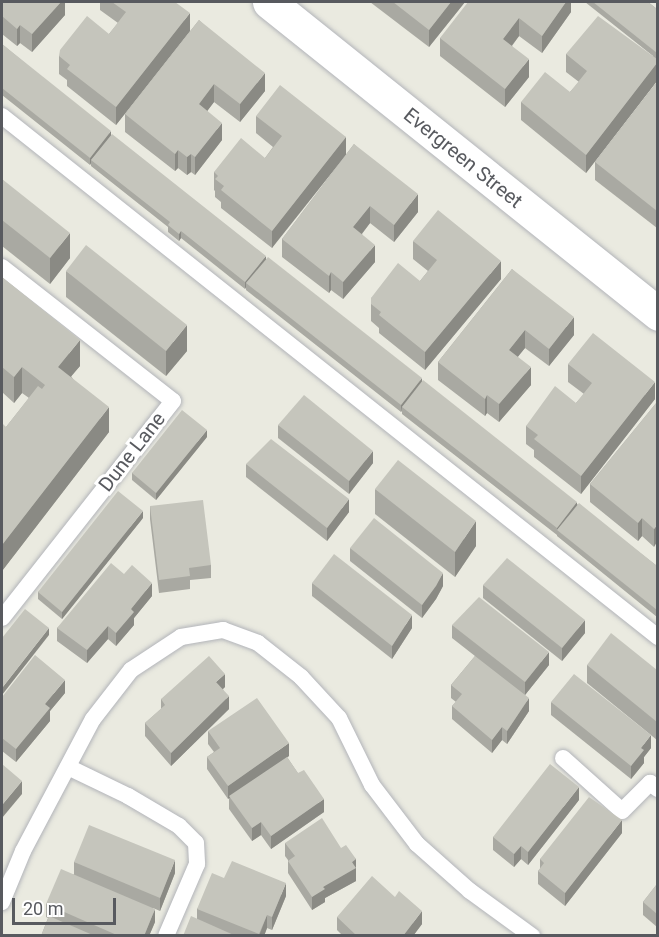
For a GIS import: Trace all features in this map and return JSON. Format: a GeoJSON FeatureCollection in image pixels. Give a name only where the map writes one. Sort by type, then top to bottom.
{"type":"FeatureCollection","features":[{"type":"Feature","properties":{"kind":"street","name":"Evergreen Street"},"geometry":{"type":"LineString","coordinates":[[269,2],[657,314]]}},
{"type":"Feature","properties":{"kind":"lane"},"geometry":{"type":"LineString","coordinates":[[2,116],[657,637]]}},
{"type":"Feature","properties":{"kind":"lane","name":"Dune Lane"},"geometry":{"type":"LineString","coordinates":[[2,267],[173,401],[2,618]]}},
{"type":"Feature","properties":{"kind":"lane"},"geometry":{"type":"LineString","coordinates":[[2,902],[93,719],[131,670],[181,637],[223,630],[258,643],[301,677],[339,718],[372,785],[417,844],[470,891],[532,936]]}},
{"type":"Feature","properties":{"kind":"lane"},"geometry":{"type":"LineString","coordinates":[[563,758],[622,811],[655,782]]}},
{"type":"Feature","properties":{"kind":"lane"},"geometry":{"type":"LineString","coordinates":[[68,766],[128,796],[179,826],[196,843],[197,864],[166,936]]}},
{"type":"Feature","properties":{"kind":"building"},"geometry":{"type":"Polygon","coordinates":[[[2,2],[61,2],[32,34],[20,25],[17,29],[2,16],[2,2]]]}},
{"type":"Feature","properties":{"kind":"building"},"geometry":{"type":"Polygon","coordinates":[[[112,2],[175,2],[190,13],[116,107],[67,69],[70,65],[59,56],[60,50],[87,16],[109,34],[126,12],[112,2]]]}},
{"type":"Feature","properties":{"kind":"building"},"geometry":{"type":"Polygon","coordinates":[[[393,2],[451,2],[429,30],[393,2]]]}},
{"type":"Feature","properties":{"kind":"building"},"geometry":{"type":"Polygon","coordinates":[[[468,2],[566,2],[542,36],[519,18],[503,39],[529,59],[505,89],[440,38],[468,2]]]}},
{"type":"Feature","properties":{"kind":"building"},"geometry":{"type":"Polygon","coordinates":[[[593,2],[648,2],[657,9],[657,53],[593,2]]]}},
{"type":"Feature","properties":{"kind":"building"},"geometry":{"type":"Polygon","coordinates":[[[598,16],[657,59],[657,63],[586,155],[521,102],[545,72],[570,92],[587,71],[566,54],[598,16]]]}},
{"type":"Feature","properties":{"kind":"building"},"geometry":{"type":"Polygon","coordinates":[[[199,20],[265,73],[240,104],[214,84],[199,104],[222,123],[195,157],[191,154],[187,157],[178,150],[175,154],[125,114],[199,20]]]}},
{"type":"Feature","properties":{"kind":"building"},"geometry":{"type":"Polygon","coordinates":[[[2,44],[111,131],[90,158],[2,88],[2,44]]]}},
{"type":"Feature","properties":{"kind":"building"},"geometry":{"type":"Polygon","coordinates":[[[657,82],[657,211],[595,162],[657,82]]]}},
{"type":"Feature","properties":{"kind":"building"},"geometry":{"type":"Polygon","coordinates":[[[280,85],[346,137],[272,231],[221,190],[224,186],[215,179],[218,176],[214,172],[241,138],[265,158],[282,136],[256,116],[280,85]]]}},
{"type":"Feature","properties":{"kind":"building"},"geometry":{"type":"Polygon","coordinates":[[[112,134],[266,256],[245,282],[181,231],[179,234],[168,225],[170,222],[91,160],[112,134]]]}},
{"type":"Feature","properties":{"kind":"building"},"geometry":{"type":"Polygon","coordinates":[[[354,144],[418,194],[394,225],[370,206],[353,227],[375,245],[343,282],[331,272],[329,276],[282,239],[354,144]]]}},
{"type":"Feature","properties":{"kind":"building"},"geometry":{"type":"Polygon","coordinates":[[[2,179],[70,233],[50,258],[2,220],[2,179]]]}},
{"type":"Feature","properties":{"kind":"building"},"geometry":{"type":"Polygon","coordinates":[[[438,210],[501,261],[425,352],[379,315],[381,312],[371,304],[371,298],[398,263],[420,281],[437,260],[413,241],[438,210]]]}},
{"type":"Feature","properties":{"kind":"building"},"geometry":{"type":"Polygon","coordinates":[[[86,245],[187,325],[166,351],[66,271],[86,245]]]}},
{"type":"Feature","properties":{"kind":"building"},"geometry":{"type":"Polygon","coordinates":[[[268,257],[422,378],[401,405],[246,283],[268,257]]]}},
{"type":"Feature","properties":{"kind":"building"},"geometry":{"type":"Polygon","coordinates":[[[512,269],[574,317],[549,349],[525,330],[509,350],[531,367],[499,404],[487,395],[485,399],[438,362],[512,269]]]}},
{"type":"Feature","properties":{"kind":"building"},"geometry":{"type":"Polygon","coordinates":[[[2,277],[80,340],[58,367],[109,407],[2,545],[2,426],[3,424],[6,427],[38,386],[42,389],[45,385],[22,367],[14,377],[2,367],[2,277]]]}},
{"type":"Feature","properties":{"kind":"building"},"geometry":{"type":"Polygon","coordinates":[[[593,333],[655,382],[581,476],[534,439],[538,435],[526,426],[555,386],[576,403],[592,383],[568,364],[593,333]]]}},
{"type":"Feature","properties":{"kind":"building"},"geometry":{"type":"Polygon","coordinates":[[[423,380],[577,502],[557,528],[402,407],[423,380]]]}},
{"type":"Feature","properties":{"kind":"building"},"geometry":{"type":"Polygon","coordinates":[[[304,395],[373,451],[349,481],[278,425],[304,395]]]}},
{"type":"Feature","properties":{"kind":"building"},"geometry":{"type":"Polygon","coordinates":[[[657,402],[657,525],[654,529],[642,518],[638,523],[590,484],[657,402]]]}},
{"type":"Feature","properties":{"kind":"building"},"geometry":{"type":"Polygon","coordinates":[[[182,410],[207,430],[156,493],[132,473],[182,410]]]}},
{"type":"Feature","properties":{"kind":"building"},"geometry":{"type":"Polygon","coordinates":[[[271,439],[349,499],[327,528],[246,464],[271,439]]]}},
{"type":"Feature","properties":{"kind":"building"},"geometry":{"type":"Polygon","coordinates":[[[398,460],[476,521],[455,552],[375,489],[398,460]]]}},
{"type":"Feature","properties":{"kind":"building"},"geometry":{"type":"Polygon","coordinates":[[[118,491],[143,511],[62,612],[38,592],[118,491]]]}},
{"type":"Feature","properties":{"kind":"building"},"geometry":{"type":"Polygon","coordinates":[[[203,500],[211,565],[189,568],[190,576],[159,580],[150,506],[203,500]]]}},
{"type":"Feature","properties":{"kind":"building"},"geometry":{"type":"Polygon","coordinates":[[[579,503],[657,566],[657,610],[557,530],[579,503]]]}},
{"type":"Feature","properties":{"kind":"building"},"geometry":{"type":"Polygon","coordinates":[[[374,518],[443,573],[422,605],[350,548],[374,518]]]}},
{"type":"Feature","properties":{"kind":"building"},"geometry":{"type":"Polygon","coordinates":[[[334,554],[412,615],[392,646],[312,583],[334,554]]]}},
{"type":"Feature","properties":{"kind":"building"},"geometry":{"type":"Polygon","coordinates":[[[507,558],[585,620],[562,648],[483,585],[507,558]]]}},
{"type":"Feature","properties":{"kind":"building"},"geometry":{"type":"Polygon","coordinates":[[[111,563],[124,574],[132,565],[152,583],[131,609],[134,612],[116,633],[108,626],[87,650],[57,628],[111,563]]]}},
{"type":"Feature","properties":{"kind":"building"},"geometry":{"type":"Polygon","coordinates":[[[479,597],[549,652],[525,682],[452,625],[479,597]]]}},
{"type":"Feature","properties":{"kind":"building"},"geometry":{"type":"Polygon","coordinates":[[[25,609],[49,628],[2,688],[2,638],[25,609]]]}},
{"type":"Feature","properties":{"kind":"building"},"geometry":{"type":"Polygon","coordinates":[[[611,633],[657,670],[657,722],[587,665],[611,633]]]}},
{"type":"Feature","properties":{"kind":"building"},"geometry":{"type":"Polygon","coordinates":[[[35,655],[65,680],[45,704],[50,708],[16,749],[2,738],[2,697],[35,655]]]}},
{"type":"Feature","properties":{"kind":"building"},"geometry":{"type":"Polygon","coordinates":[[[209,656],[225,674],[216,682],[229,696],[171,753],[145,723],[165,705],[161,699],[209,656]]]}},
{"type":"Feature","properties":{"kind":"building"},"geometry":{"type":"Polygon","coordinates":[[[475,656],[529,698],[507,731],[502,727],[492,740],[452,706],[462,694],[451,685],[475,656]]]}},
{"type":"Feature","properties":{"kind":"building"},"geometry":{"type":"Polygon","coordinates":[[[574,674],[651,735],[641,748],[644,750],[631,766],[551,702],[574,674]]]}},
{"type":"Feature","properties":{"kind":"building"},"geometry":{"type":"Polygon","coordinates":[[[257,698],[289,743],[228,786],[207,757],[220,748],[208,731],[257,698]]]}},
{"type":"Feature","properties":{"kind":"building"},"geometry":{"type":"Polygon","coordinates":[[[287,757],[298,773],[304,770],[324,799],[271,836],[261,822],[252,828],[229,796],[287,757]]]}},
{"type":"Feature","properties":{"kind":"building"},"geometry":{"type":"Polygon","coordinates":[[[2,764],[22,781],[2,805],[2,764]]]}},
{"type":"Feature","properties":{"kind":"building"},"geometry":{"type":"Polygon","coordinates":[[[550,764],[579,787],[528,852],[521,846],[514,854],[493,837],[550,764]]]}},
{"type":"Feature","properties":{"kind":"building"},"geometry":{"type":"Polygon","coordinates":[[[589,797],[622,820],[565,893],[538,871],[544,863],[540,859],[589,797]]]}},
{"type":"Feature","properties":{"kind":"building"},"geometry":{"type":"Polygon","coordinates":[[[322,818],[341,848],[346,845],[356,859],[352,862],[356,868],[323,887],[325,889],[312,897],[288,861],[295,856],[285,843],[322,818]]]}},
{"type":"Feature","properties":{"kind":"building"},"geometry":{"type":"Polygon","coordinates":[[[89,825],[175,860],[160,898],[74,862],[89,825]]]}},
{"type":"Feature","properties":{"kind":"building"},"geometry":{"type":"Polygon","coordinates":[[[232,861],[286,883],[272,917],[267,915],[259,934],[197,909],[212,873],[224,878],[232,861]]]}},
{"type":"Feature","properties":{"kind":"building"},"geometry":{"type":"Polygon","coordinates":[[[61,869],[155,909],[144,936],[119,936],[46,904],[61,869]]]}},
{"type":"Feature","properties":{"kind":"building"},"geometry":{"type":"Polygon","coordinates":[[[372,876],[395,897],[399,891],[422,911],[403,936],[357,936],[337,917],[372,876]]]}},
{"type":"Feature","properties":{"kind":"building"},"geometry":{"type":"Polygon","coordinates":[[[657,884],[657,914],[643,902],[657,884]]]}},
{"type":"Feature","properties":{"kind":"building"},"geometry":{"type":"Polygon","coordinates":[[[49,916],[95,936],[41,936],[49,916]]]}},
{"type":"Feature","properties":{"kind":"building"},"geometry":{"type":"Polygon","coordinates":[[[191,916],[236,936],[183,936],[191,916]]]}}]}
